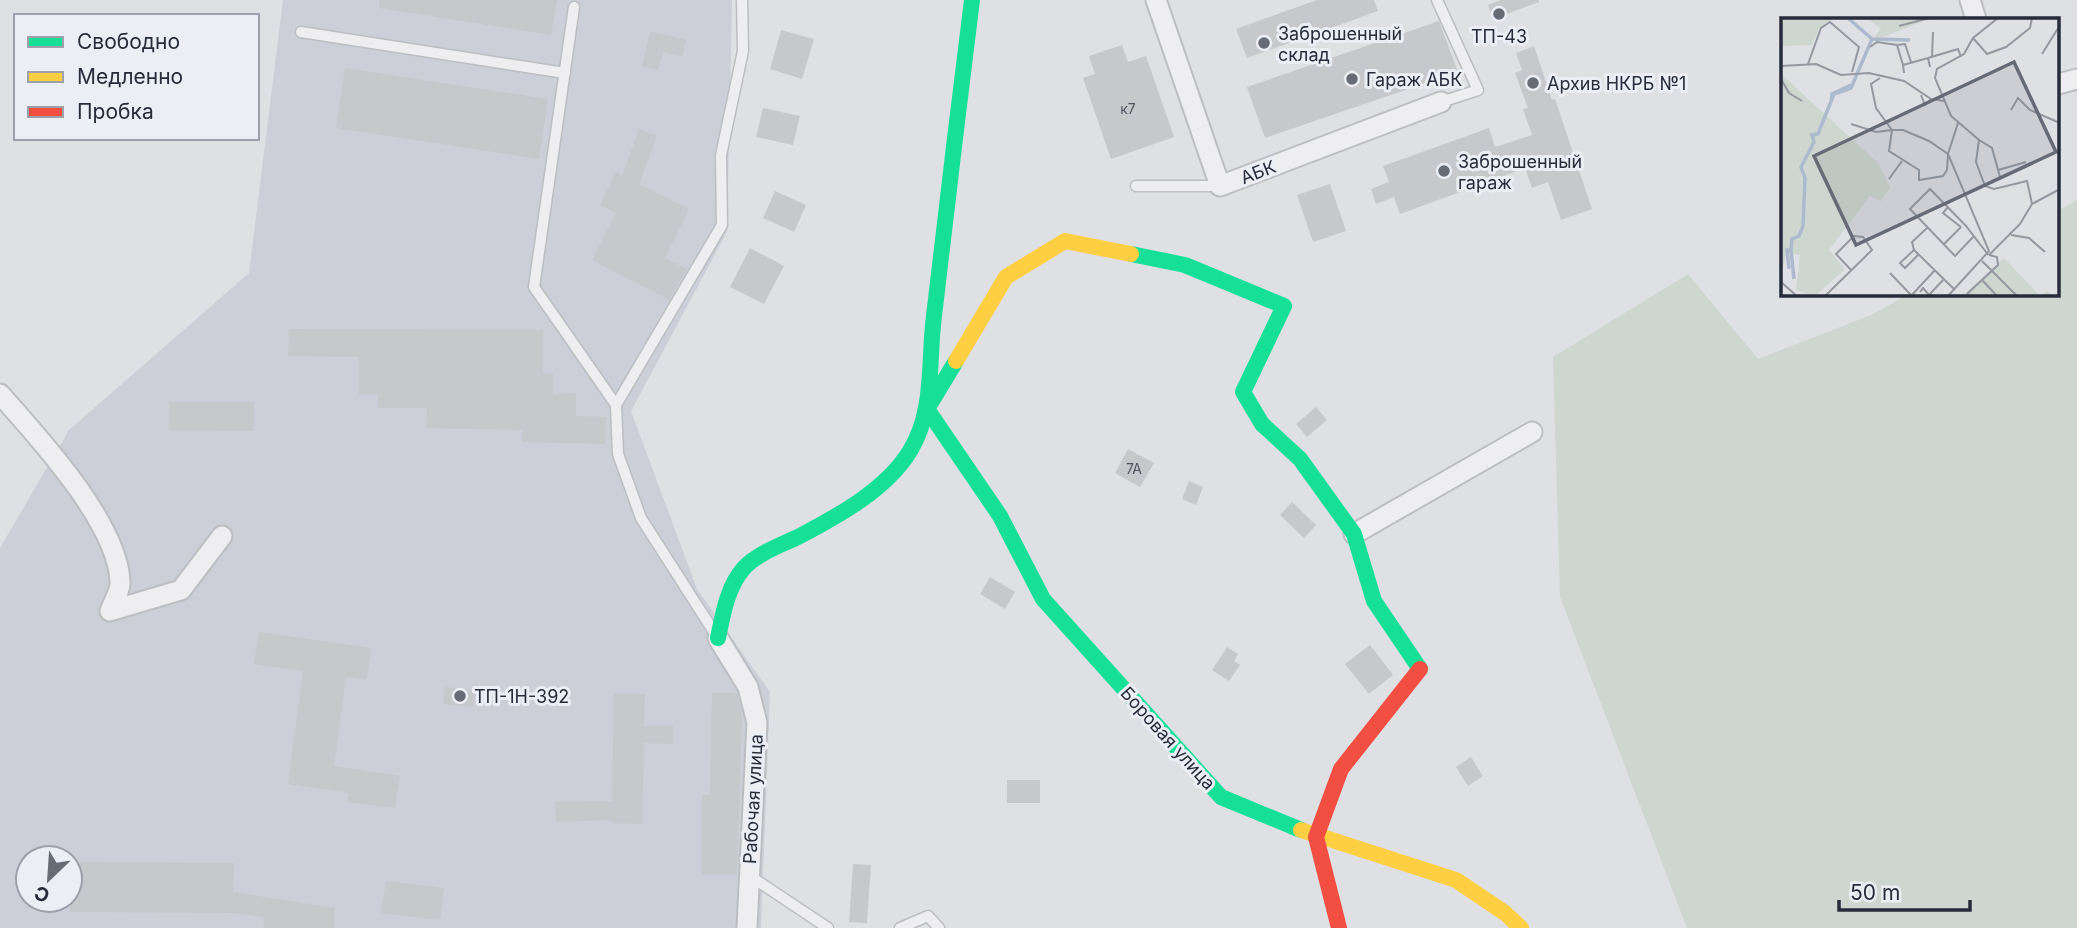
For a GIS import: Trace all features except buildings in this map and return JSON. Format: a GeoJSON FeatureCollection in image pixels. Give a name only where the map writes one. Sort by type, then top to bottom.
{"type":"FeatureCollection","features":[{"type":"Feature","properties":{"kind":"street"},"geometry":{"type":"LineString","coordinates":[[927,409],[933,322],[972,0]]}},
{"type":"Feature","properties":{"kind":"street","name":"АБК"},"geometry":{"type":"LineString","coordinates":[[1156,0],[1220,186],[1441,102]]}},
{"type":"Feature","properties":{"kind":"street"},"geometry":{"type":"LineString","coordinates":[[1970,0],[1976,18]]}},
{"type":"Feature","properties":{"kind":"street"},"geometry":{"type":"LineString","coordinates":[[2060,83],[2077,79]]}},
{"type":"Feature","properties":{"kind":"street"},"geometry":{"type":"LineString","coordinates":[[718,638],[727,598],[744,568],[769,551],[825,523],[896,472],[912,448],[927,409],[1006,276],[1065,241],[1185,265],[1284,306],[1243,392],[1262,424],[1300,459],[1354,534],[1374,601],[1420,667],[1341,769],[1316,837],[1339,928]]}},
{"type":"Feature","properties":{"kind":"street"},"geometry":{"type":"LineString","coordinates":[[0,394],[55,456],[107,536],[121,582],[110,611],[181,590],[222,536]]}},
{"type":"Feature","properties":{"kind":"street","name":"Боровая улица"},"geometry":{"type":"LineString","coordinates":[[927,409],[1000,516],[1044,599],[1221,797],[1316,837],[1456,880],[1505,913],[1521,928]]}},
{"type":"Feature","properties":{"kind":"street"},"geometry":{"type":"LineString","coordinates":[[1354,534],[1532,432]]}},
{"type":"Feature","properties":{"kind":"street","name":"Рабочая улица"},"geometry":{"type":"LineString","coordinates":[[718,638],[748,687],[757,723],[747,928]]}},
{"type":"Feature","properties":{"kind":"lane"},"geometry":{"type":"LineString","coordinates":[[616,405],[722,225],[720,155],[743,51],[741,0]]}},
{"type":"Feature","properties":{"kind":"lane"},"geometry":{"type":"LineString","coordinates":[[1437,0],[1478,90],[1441,102]]}},
{"type":"Feature","properties":{"kind":"lane"},"geometry":{"type":"LineString","coordinates":[[574,7],[534,287],[616,405],[618,454],[641,518],[718,638]]}},
{"type":"Feature","properties":{"kind":"lane"},"geometry":{"type":"LineString","coordinates":[[301,32],[565,73]]}},
{"type":"Feature","properties":{"kind":"lane"},"geometry":{"type":"LineString","coordinates":[[1136,186],[1220,186]]}},
{"type":"Feature","properties":{"kind":"lane"},"geometry":{"type":"LineString","coordinates":[[750,876],[828,928]]}},
{"type":"Feature","properties":{"kind":"lane"},"geometry":{"type":"LineString","coordinates":[[900,928],[928,916],[939,928]]}},
{"type":"Feature","properties":{"kind":"shaded area"},"geometry":{"type":"Polygon","coordinates":[[[283,0],[732,0],[727,232],[631,411],[697,589],[770,692],[761,928],[0,928],[0,548],[69,430],[249,273],[283,0]]]}},
{"type":"Feature","properties":{"kind":"shaded area"},"geometry":{"type":"Polygon","coordinates":[[[2077,200],[2077,928],[1687,928],[1560,597],[1553,357],[1688,274],[1758,359],[1871,315],[1905,296],[2060,296],[2060,210],[2077,200]]]}},
{"type":"Feature","properties":{"kind":"traffic: fast"},"geometry":{"type":"LineString","coordinates":[[718,638],[729,593],[743,569],[762,554],[829,520],[875,490],[900,465],[918,435],[927,402],[934,316],[972,0]]}},
{"type":"Feature","properties":{"kind":"traffic: fast"},"geometry":{"type":"LineString","coordinates":[[1131,254],[1185,265],[1284,306],[1243,392],[1262,424],[1300,459],[1354,534],[1374,601],[1420,669]]}},
{"type":"Feature","properties":{"kind":"traffic: fast"},"geometry":{"type":"LineString","coordinates":[[956,361],[927,409],[1000,516],[1043,599],[1221,797],[1301,830]]}},
{"type":"Feature","properties":{"kind":"traffic: slow"},"geometry":{"type":"LineString","coordinates":[[956,361],[1006,277],[1065,241],[1131,254]]}},
{"type":"Feature","properties":{"kind":"traffic: slow"},"geometry":{"type":"LineString","coordinates":[[1301,830],[1456,880],[1505,913],[1521,928]]}},
{"type":"Feature","properties":{"kind":"traffic: jam"},"geometry":{"type":"LineString","coordinates":[[1339,928],[1316,837],[1341,769],[1420,669]]}},
{"type":"Feature","properties":{"kind":"place","name":"ТП-43"},"geometry":{"type":"Point","coordinates":[1499,14]}},
{"type":"Feature","properties":{"kind":"place","name":"Заброшенный склад"},"geometry":{"type":"Point","coordinates":[1264,43]}},
{"type":"Feature","properties":{"kind":"place","name":"Гараж АБК"},"geometry":{"type":"Point","coordinates":[1352,79]}},
{"type":"Feature","properties":{"kind":"place","name":"Архив НКРБ №1"},"geometry":{"type":"Point","coordinates":[1533,83]}},
{"type":"Feature","properties":{"kind":"place","name":"Заброшенный гараж"},"geometry":{"type":"Point","coordinates":[1444,171]}},
{"type":"Feature","properties":{"kind":"place","name":"ТП-1Н-392"},"geometry":{"type":"Point","coordinates":[460,696]}}]}
